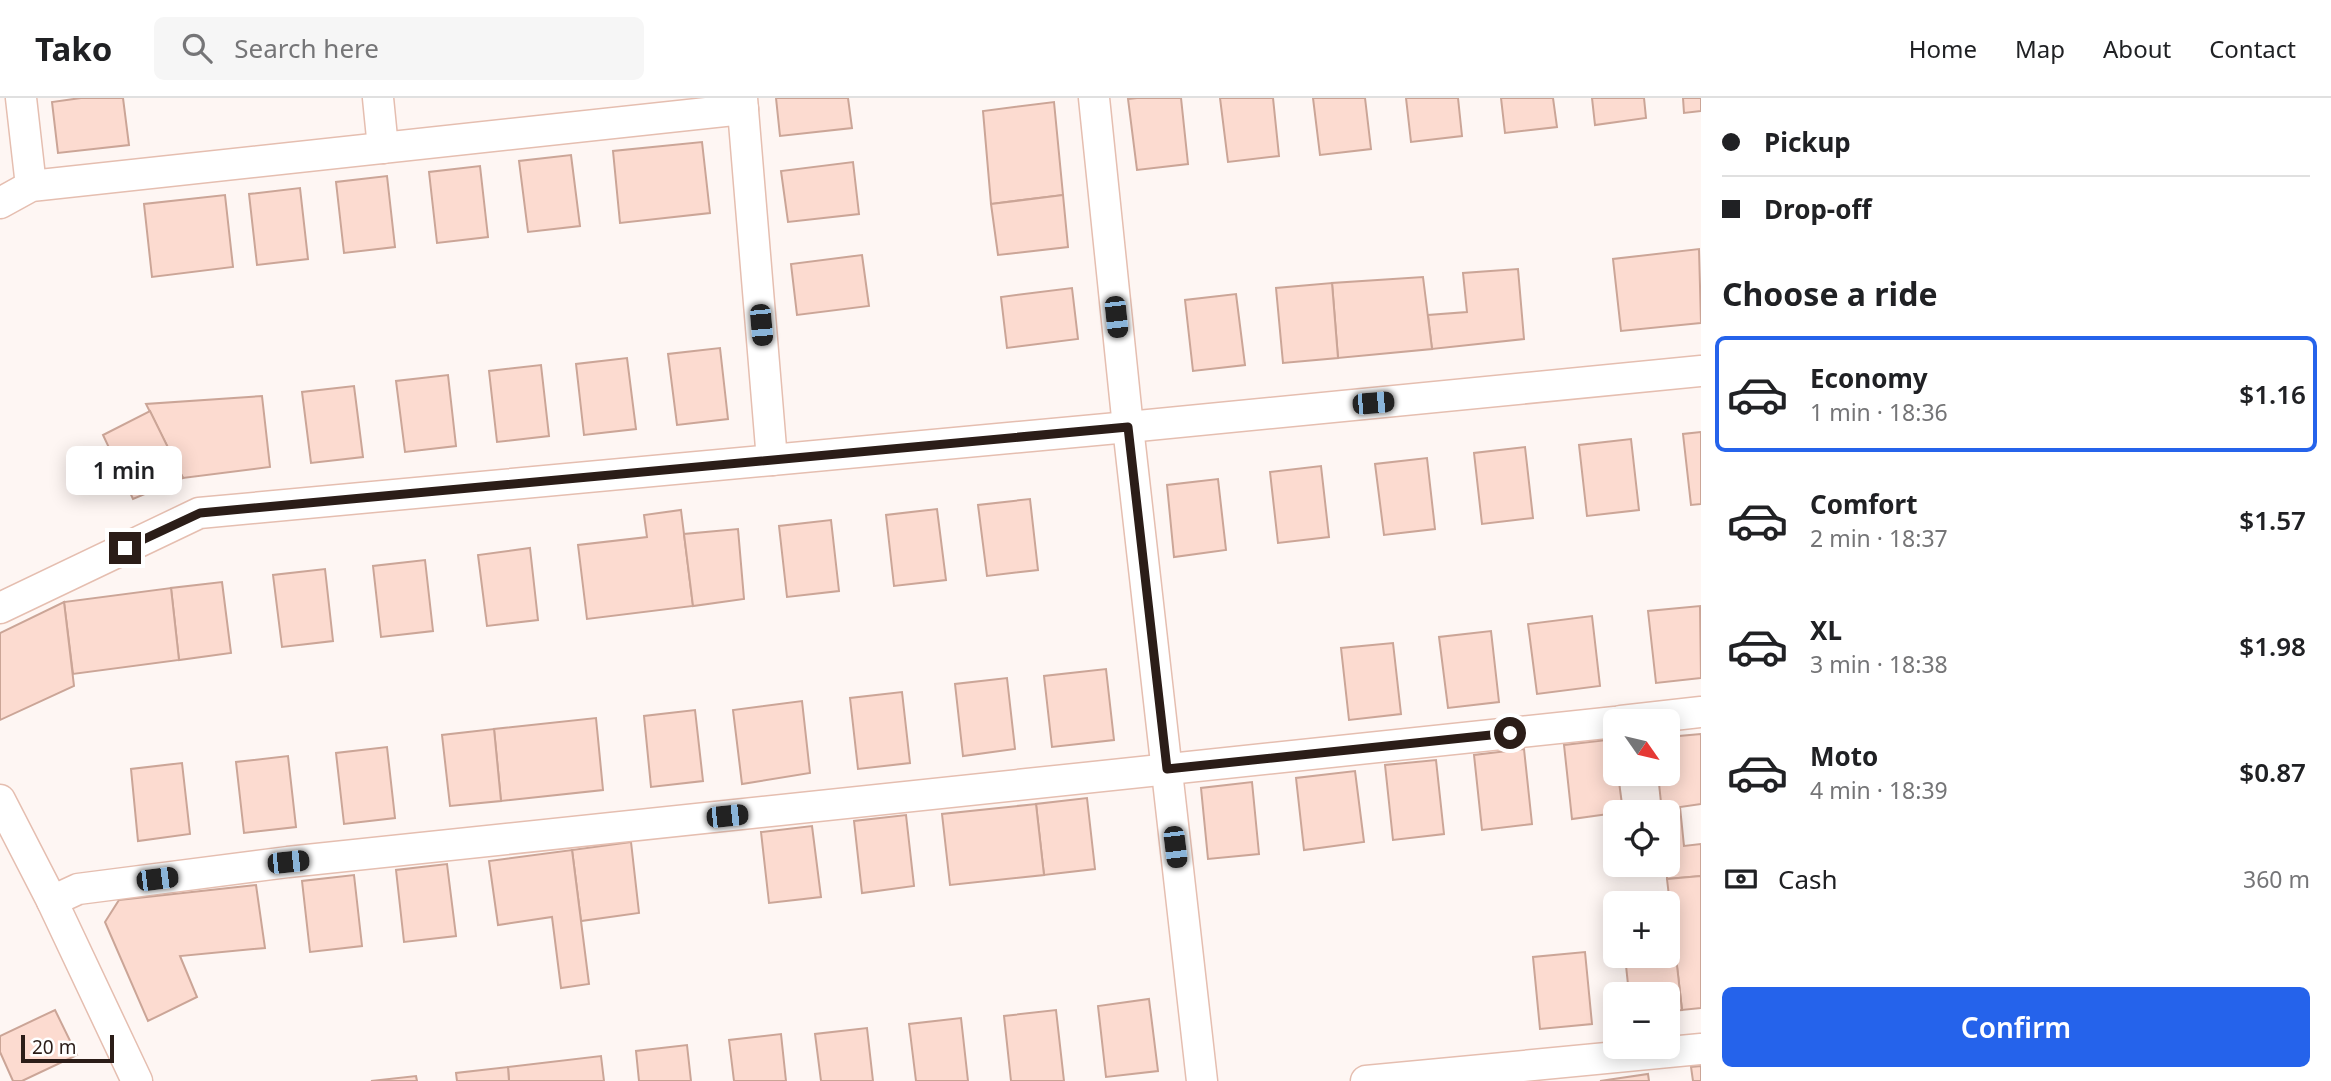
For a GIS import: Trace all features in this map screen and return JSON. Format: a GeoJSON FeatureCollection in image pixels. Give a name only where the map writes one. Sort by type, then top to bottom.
{"type":"FeatureCollection","features":[{"type":"Feature","properties":{"kind":"street"},"geometry":{"type":"LineString","coordinates":[[21,98],[31,186]]}},
{"type":"Feature","properties":{"kind":"street"},"geometry":{"type":"LineString","coordinates":[[378,98],[383,148]]}},
{"type":"Feature","properties":{"kind":"street"},"geometry":{"type":"LineString","coordinates":[[1094,98],[1128,427],[1202,1081]]}},
{"type":"Feature","properties":{"kind":"street"},"geometry":{"type":"LineString","coordinates":[[0,204],[31,186],[383,148],[743,104],[772,460]]}},
{"type":"Feature","properties":{"kind":"street"},"geometry":{"type":"LineString","coordinates":[[0,608],[200,513],[1701,371]]}},
{"type":"Feature","properties":{"kind":"street"},"geometry":{"type":"LineString","coordinates":[[1680,714],[1701,712]]}},
{"type":"Feature","properties":{"kind":"street"},"geometry":{"type":"LineString","coordinates":[[52,901],[78,889],[288,862],[1603,723]]}},
{"type":"Feature","properties":{"kind":"street"},"geometry":{"type":"LineString","coordinates":[[0,800],[52,901],[137,1081]]}},
{"type":"Feature","properties":{"kind":"street"},"geometry":{"type":"LineString","coordinates":[[1366,1081],[1701,1049]]}},
{"type":"Feature","properties":{"kind":"building"},"geometry":{"type":"Polygon","coordinates":[[[81,98],[123,98],[129,145],[58,153],[52,102],[81,98]]]}},
{"type":"Feature","properties":{"kind":"building"},"geometry":{"type":"Polygon","coordinates":[[[776,98],[848,98],[852,128],[780,136],[776,98]]]}},
{"type":"Feature","properties":{"kind":"building"},"geometry":{"type":"Polygon","coordinates":[[[1181,98],[1188,164],[1137,170],[1128,99],[1181,98]]]}},
{"type":"Feature","properties":{"kind":"building"},"geometry":{"type":"Polygon","coordinates":[[[1220,98],[1273,98],[1279,156],[1228,162],[1220,98]]]}},
{"type":"Feature","properties":{"kind":"building"},"geometry":{"type":"Polygon","coordinates":[[[1313,98],[1365,98],[1371,149],[1320,155],[1313,98]]]}},
{"type":"Feature","properties":{"kind":"building"},"geometry":{"type":"Polygon","coordinates":[[[1406,98],[1458,98],[1462,136],[1411,142],[1406,98]]]}},
{"type":"Feature","properties":{"kind":"building"},"geometry":{"type":"Polygon","coordinates":[[[1501,98],[1553,98],[1557,127],[1505,133],[1501,98]]]}},
{"type":"Feature","properties":{"kind":"building"},"geometry":{"type":"Polygon","coordinates":[[[1592,98],[1644,98],[1646,118],[1595,125],[1592,98]]]}},
{"type":"Feature","properties":{"kind":"building"},"geometry":{"type":"Polygon","coordinates":[[[1683,98],[1701,98],[1701,111],[1684,113],[1683,98]]]}},
{"type":"Feature","properties":{"kind":"building"},"geometry":{"type":"Polygon","coordinates":[[[1054,102],[1063,195],[991,204],[983,111],[1054,102]]]}},
{"type":"Feature","properties":{"kind":"building"},"geometry":{"type":"Polygon","coordinates":[[[702,142],[710,213],[620,223],[613,151],[702,142]]]}},
{"type":"Feature","properties":{"kind":"building"},"geometry":{"type":"Polygon","coordinates":[[[571,155],[580,226],[528,232],[519,161],[571,155]]]}},
{"type":"Feature","properties":{"kind":"building"},"geometry":{"type":"Polygon","coordinates":[[[853,162],[859,214],[788,222],[781,171],[853,162]]]}},
{"type":"Feature","properties":{"kind":"building"},"geometry":{"type":"Polygon","coordinates":[[[480,166],[488,237],[437,243],[429,172],[480,166]]]}},
{"type":"Feature","properties":{"kind":"building"},"geometry":{"type":"Polygon","coordinates":[[[387,176],[395,247],[344,253],[336,182],[387,176]]]}},
{"type":"Feature","properties":{"kind":"building"},"geometry":{"type":"Polygon","coordinates":[[[300,188],[308,259],[257,265],[249,194],[300,188]]]}},
{"type":"Feature","properties":{"kind":"building"},"geometry":{"type":"Polygon","coordinates":[[[225,195],[233,267],[152,277],[144,204],[225,195]]]}},
{"type":"Feature","properties":{"kind":"building"},"geometry":{"type":"Polygon","coordinates":[[[1063,195],[1068,247],[998,255],[991,204],[1063,195]]]}},
{"type":"Feature","properties":{"kind":"building"},"geometry":{"type":"Polygon","coordinates":[[[1699,249],[1701,323],[1621,331],[1613,259],[1699,249]]]}},
{"type":"Feature","properties":{"kind":"building"},"geometry":{"type":"Polygon","coordinates":[[[862,255],[869,306],[797,315],[791,264],[862,255]]]}},
{"type":"Feature","properties":{"kind":"building"},"geometry":{"type":"Polygon","coordinates":[[[1518,269],[1524,339],[1432,349],[1428,315],[1467,312],[1463,273],[1518,269]]]}},
{"type":"Feature","properties":{"kind":"building"},"geometry":{"type":"Polygon","coordinates":[[[1423,277],[1432,349],[1338,358],[1332,283],[1423,277]]]}},
{"type":"Feature","properties":{"kind":"building"},"geometry":{"type":"Polygon","coordinates":[[[1332,283],[1338,358],[1283,363],[1276,288],[1332,283]]]}},
{"type":"Feature","properties":{"kind":"building"},"geometry":{"type":"Polygon","coordinates":[[[1072,288],[1078,339],[1007,348],[1001,297],[1072,288]]]}},
{"type":"Feature","properties":{"kind":"building"},"geometry":{"type":"Polygon","coordinates":[[[1236,294],[1245,365],[1193,371],[1185,300],[1236,294]]]}},
{"type":"Feature","properties":{"kind":"building"},"geometry":{"type":"Polygon","coordinates":[[[720,348],[728,419],[677,425],[668,354],[720,348]]]}},
{"type":"Feature","properties":{"kind":"building"},"geometry":{"type":"Polygon","coordinates":[[[627,358],[636,429],[584,435],[576,364],[627,358]]]}},
{"type":"Feature","properties":{"kind":"building"},"geometry":{"type":"Polygon","coordinates":[[[541,365],[549,436],[497,442],[489,371],[541,365]]]}},
{"type":"Feature","properties":{"kind":"building"},"geometry":{"type":"Polygon","coordinates":[[[448,375],[456,446],[405,452],[396,381],[448,375]]]}},
{"type":"Feature","properties":{"kind":"building"},"geometry":{"type":"Polygon","coordinates":[[[354,386],[363,457],[311,463],[302,392],[354,386]]]}},
{"type":"Feature","properties":{"kind":"building"},"geometry":{"type":"Polygon","coordinates":[[[262,396],[270,467],[183,478],[146,404],[262,396]]]}},
{"type":"Feature","properties":{"kind":"building"},"geometry":{"type":"Polygon","coordinates":[[[150,411],[183,478],[133,499],[103,435],[150,411]]]}},
{"type":"Feature","properties":{"kind":"building"},"geometry":{"type":"Polygon","coordinates":[[[1701,432],[1701,504],[1691,505],[1683,434],[1701,432]]]}},
{"type":"Feature","properties":{"kind":"building"},"geometry":{"type":"Polygon","coordinates":[[[1631,439],[1639,510],[1587,516],[1579,445],[1631,439]]]}},
{"type":"Feature","properties":{"kind":"building"},"geometry":{"type":"Polygon","coordinates":[[[1525,447],[1533,518],[1482,524],[1474,453],[1525,447]]]}},
{"type":"Feature","properties":{"kind":"building"},"geometry":{"type":"Polygon","coordinates":[[[1427,458],[1435,529],[1384,535],[1375,464],[1427,458]]]}},
{"type":"Feature","properties":{"kind":"building"},"geometry":{"type":"Polygon","coordinates":[[[1321,466],[1329,537],[1278,543],[1270,472],[1321,466]]]}},
{"type":"Feature","properties":{"kind":"building"},"geometry":{"type":"Polygon","coordinates":[[[1218,479],[1226,550],[1174,557],[1167,485],[1218,479]]]}},
{"type":"Feature","properties":{"kind":"building"},"geometry":{"type":"Polygon","coordinates":[[[1030,499],[1038,570],[987,576],[978,505],[1030,499]]]}},
{"type":"Feature","properties":{"kind":"building"},"geometry":{"type":"Polygon","coordinates":[[[937,509],[946,580],[894,586],[886,515],[937,509]]]}},
{"type":"Feature","properties":{"kind":"building"},"geometry":{"type":"Polygon","coordinates":[[[681,510],[693,606],[587,619],[578,545],[647,537],[644,515],[681,510]]]}},
{"type":"Feature","properties":{"kind":"building"},"geometry":{"type":"Polygon","coordinates":[[[831,520],[839,591],[787,597],[779,526],[831,520]]]}},
{"type":"Feature","properties":{"kind":"building"},"geometry":{"type":"Polygon","coordinates":[[[738,529],[744,599],[693,606],[684,534],[738,529]]]}},
{"type":"Feature","properties":{"kind":"building"},"geometry":{"type":"Polygon","coordinates":[[[530,548],[538,620],[487,626],[478,555],[530,548]]]}},
{"type":"Feature","properties":{"kind":"building"},"geometry":{"type":"Polygon","coordinates":[[[425,560],[433,631],[381,637],[373,566],[425,560]]]}},
{"type":"Feature","properties":{"kind":"building"},"geometry":{"type":"Polygon","coordinates":[[[325,569],[333,641],[282,647],[273,575],[325,569]]]}},
{"type":"Feature","properties":{"kind":"building"},"geometry":{"type":"Polygon","coordinates":[[[222,582],[231,653],[179,660],[171,588],[222,582]]]}},
{"type":"Feature","properties":{"kind":"building"},"geometry":{"type":"Polygon","coordinates":[[[171,588],[179,660],[73,674],[64,602],[171,588]]]}},
{"type":"Feature","properties":{"kind":"building"},"geometry":{"type":"Polygon","coordinates":[[[64,602],[74,686],[0,720],[0,633],[64,602]]]}},
{"type":"Feature","properties":{"kind":"building"},"geometry":{"type":"Polygon","coordinates":[[[1700,606],[1701,678],[1656,683],[1648,611],[1700,606]]]}},
{"type":"Feature","properties":{"kind":"building"},"geometry":{"type":"Polygon","coordinates":[[[1592,616],[1600,686],[1537,694],[1528,624],[1592,616]]]}},
{"type":"Feature","properties":{"kind":"building"},"geometry":{"type":"Polygon","coordinates":[[[1491,631],[1499,702],[1448,708],[1439,637],[1491,631]]]}},
{"type":"Feature","properties":{"kind":"building"},"geometry":{"type":"Polygon","coordinates":[[[1393,643],[1401,714],[1349,720],[1341,648],[1393,643]]]}},
{"type":"Feature","properties":{"kind":"building"},"geometry":{"type":"Polygon","coordinates":[[[1106,669],[1114,740],[1052,747],[1044,676],[1106,669]]]}},
{"type":"Feature","properties":{"kind":"building"},"geometry":{"type":"Polygon","coordinates":[[[1007,678],[1015,749],[963,756],[955,684],[1007,678]]]}},
{"type":"Feature","properties":{"kind":"building"},"geometry":{"type":"Polygon","coordinates":[[[902,692],[910,763],[858,769],[850,698],[902,692]]]}},
{"type":"Feature","properties":{"kind":"building"},"geometry":{"type":"Polygon","coordinates":[[[802,701],[810,773],[742,784],[733,710],[802,701]]]}},
{"type":"Feature","properties":{"kind":"building"},"geometry":{"type":"Polygon","coordinates":[[[695,710],[703,781],[651,787],[644,716],[695,710]]]}},
{"type":"Feature","properties":{"kind":"building"},"geometry":{"type":"Polygon","coordinates":[[[596,718],[603,790],[501,801],[494,729],[596,718]]]}},
{"type":"Feature","properties":{"kind":"building"},"geometry":{"type":"Polygon","coordinates":[[[494,729],[501,801],[450,806],[442,735],[494,729]]]}},
{"type":"Feature","properties":{"kind":"building"},"geometry":{"type":"Polygon","coordinates":[[[1701,734],[1701,804],[1680,807],[1680,800],[1661,800],[1659,786],[1680,786],[1680,736],[1701,734]]]}},
{"type":"Feature","properties":{"kind":"building"},"geometry":{"type":"Polygon","coordinates":[[[1603,740],[1603,786],[1620,786],[1621,800],[1603,800],[1603,815],[1572,819],[1564,745],[1603,740]]]}},
{"type":"Feature","properties":{"kind":"building"},"geometry":{"type":"Polygon","coordinates":[[[387,747],[395,818],[344,824],[336,753],[387,747]]]}},
{"type":"Feature","properties":{"kind":"building"},"geometry":{"type":"Polygon","coordinates":[[[1524,749],[1532,824],[1482,830],[1474,755],[1524,749]]]}},
{"type":"Feature","properties":{"kind":"building"},"geometry":{"type":"Polygon","coordinates":[[[288,756],[296,827],[244,833],[236,762],[288,756]]]}},
{"type":"Feature","properties":{"kind":"building"},"geometry":{"type":"Polygon","coordinates":[[[1436,760],[1444,834],[1393,840],[1385,765],[1436,760]]]}},
{"type":"Feature","properties":{"kind":"building"},"geometry":{"type":"Polygon","coordinates":[[[182,763],[190,834],[138,841],[131,769],[182,763]]]}},
{"type":"Feature","properties":{"kind":"building"},"geometry":{"type":"Polygon","coordinates":[[[1355,771],[1364,842],[1304,850],[1296,778],[1355,771]]]}},
{"type":"Feature","properties":{"kind":"building"},"geometry":{"type":"Polygon","coordinates":[[[1252,782],[1259,854],[1208,859],[1201,788],[1252,782]]]}},
{"type":"Feature","properties":{"kind":"building"},"geometry":{"type":"Polygon","coordinates":[[[1087,798],[1095,869],[1044,875],[1036,804],[1087,798]]]}},
{"type":"Feature","properties":{"kind":"building"},"geometry":{"type":"Polygon","coordinates":[[[1036,804],[1044,875],[950,885],[942,814],[1036,804]]]}},
{"type":"Feature","properties":{"kind":"building"},"geometry":{"type":"Polygon","coordinates":[[[1680,807],[1684,846],[1701,844],[1701,876],[1667,879],[1680,877],[1680,807]]]}},
{"type":"Feature","properties":{"kind":"building"},"geometry":{"type":"Polygon","coordinates":[[[906,815],[914,886],[862,893],[854,821],[906,815]]]}},
{"type":"Feature","properties":{"kind":"building"},"geometry":{"type":"Polygon","coordinates":[[[812,826],[821,897],[769,903],[761,832],[812,826]]]}},
{"type":"Feature","properties":{"kind":"building"},"geometry":{"type":"Polygon","coordinates":[[[631,842],[639,913],[581,921],[572,850],[631,842]]]}},
{"type":"Feature","properties":{"kind":"building"},"geometry":{"type":"Polygon","coordinates":[[[572,850],[589,984],[561,988],[552,917],[498,925],[489,861],[572,850]]]}},
{"type":"Feature","properties":{"kind":"building"},"geometry":{"type":"Polygon","coordinates":[[[447,864],[456,936],[404,942],[396,870],[447,864]]]}},
{"type":"Feature","properties":{"kind":"building"},"geometry":{"type":"Polygon","coordinates":[[[354,875],[362,946],[310,952],[302,881],[354,875]]]}},
{"type":"Feature","properties":{"kind":"building"},"geometry":{"type":"Polygon","coordinates":[[[1701,876],[1701,1008],[1682,1010],[1677,968],[1680,968],[1680,891],[1668,891],[1667,879],[1701,876]]]}},
{"type":"Feature","properties":{"kind":"building"},"geometry":{"type":"Polygon","coordinates":[[[256,885],[265,948],[180,956],[197,997],[148,1021],[105,922],[119,900],[256,885]]]}},
{"type":"Feature","properties":{"kind":"building"},"geometry":{"type":"Polygon","coordinates":[[[1585,952],[1592,1024],[1540,1029],[1533,957],[1585,952]]]}},
{"type":"Feature","properties":{"kind":"building"},"geometry":{"type":"Polygon","coordinates":[[[1626,968],[1677,968],[1679,982],[1628,982],[1626,968]]]}},
{"type":"Feature","properties":{"kind":"building"},"geometry":{"type":"Polygon","coordinates":[[[1149,999],[1158,1071],[1106,1077],[1098,1006],[1149,999]]]}},
{"type":"Feature","properties":{"kind":"building"},"geometry":{"type":"Polygon","coordinates":[[[55,1010],[77,1055],[22,1081],[13,1081],[0,1052],[0,1036],[55,1010]]]}},
{"type":"Feature","properties":{"kind":"building"},"geometry":{"type":"Polygon","coordinates":[[[1056,1010],[1064,1081],[1011,1081],[1004,1016],[1056,1010]]]}},
{"type":"Feature","properties":{"kind":"building"},"geometry":{"type":"Polygon","coordinates":[[[961,1018],[968,1081],[916,1081],[909,1024],[961,1018]]]}},
{"type":"Feature","properties":{"kind":"building"},"geometry":{"type":"Polygon","coordinates":[[[867,1028],[873,1081],[821,1081],[815,1034],[867,1028]]]}},
{"type":"Feature","properties":{"kind":"building"},"geometry":{"type":"Polygon","coordinates":[[[781,1034],[786,1081],[734,1081],[729,1040],[781,1034]]]}},
{"type":"Feature","properties":{"kind":"building"},"geometry":{"type":"Polygon","coordinates":[[[687,1045],[691,1081],[639,1081],[636,1051],[687,1045]]]}},
{"type":"Feature","properties":{"kind":"building"},"geometry":{"type":"Polygon","coordinates":[[[601,1056],[604,1081],[509,1081],[508,1067],[601,1056]]]}},
{"type":"Feature","properties":{"kind":"building"},"geometry":{"type":"Polygon","coordinates":[[[1701,1066],[1701,1081],[1693,1081],[1691,1067],[1701,1066]]]}},
{"type":"Feature","properties":{"kind":"building"},"geometry":{"type":"Polygon","coordinates":[[[508,1067],[509,1081],[457,1081],[456,1073],[508,1067]]]}},
{"type":"Feature","properties":{"kind":"building"},"geometry":{"type":"Polygon","coordinates":[[[1648,1074],[1649,1081],[1600,1081],[1648,1074]]]}},
{"type":"Feature","properties":{"kind":"building"},"geometry":{"type":"Polygon","coordinates":[[[416,1076],[417,1081],[371,1081],[416,1076]]]}},
{"type":"Feature","properties":{"kind":"route"},"geometry":{"type":"LineString","coordinates":[[125,548],[200,513],[1128,427],[1167,769],[1510,733]]}}]}
